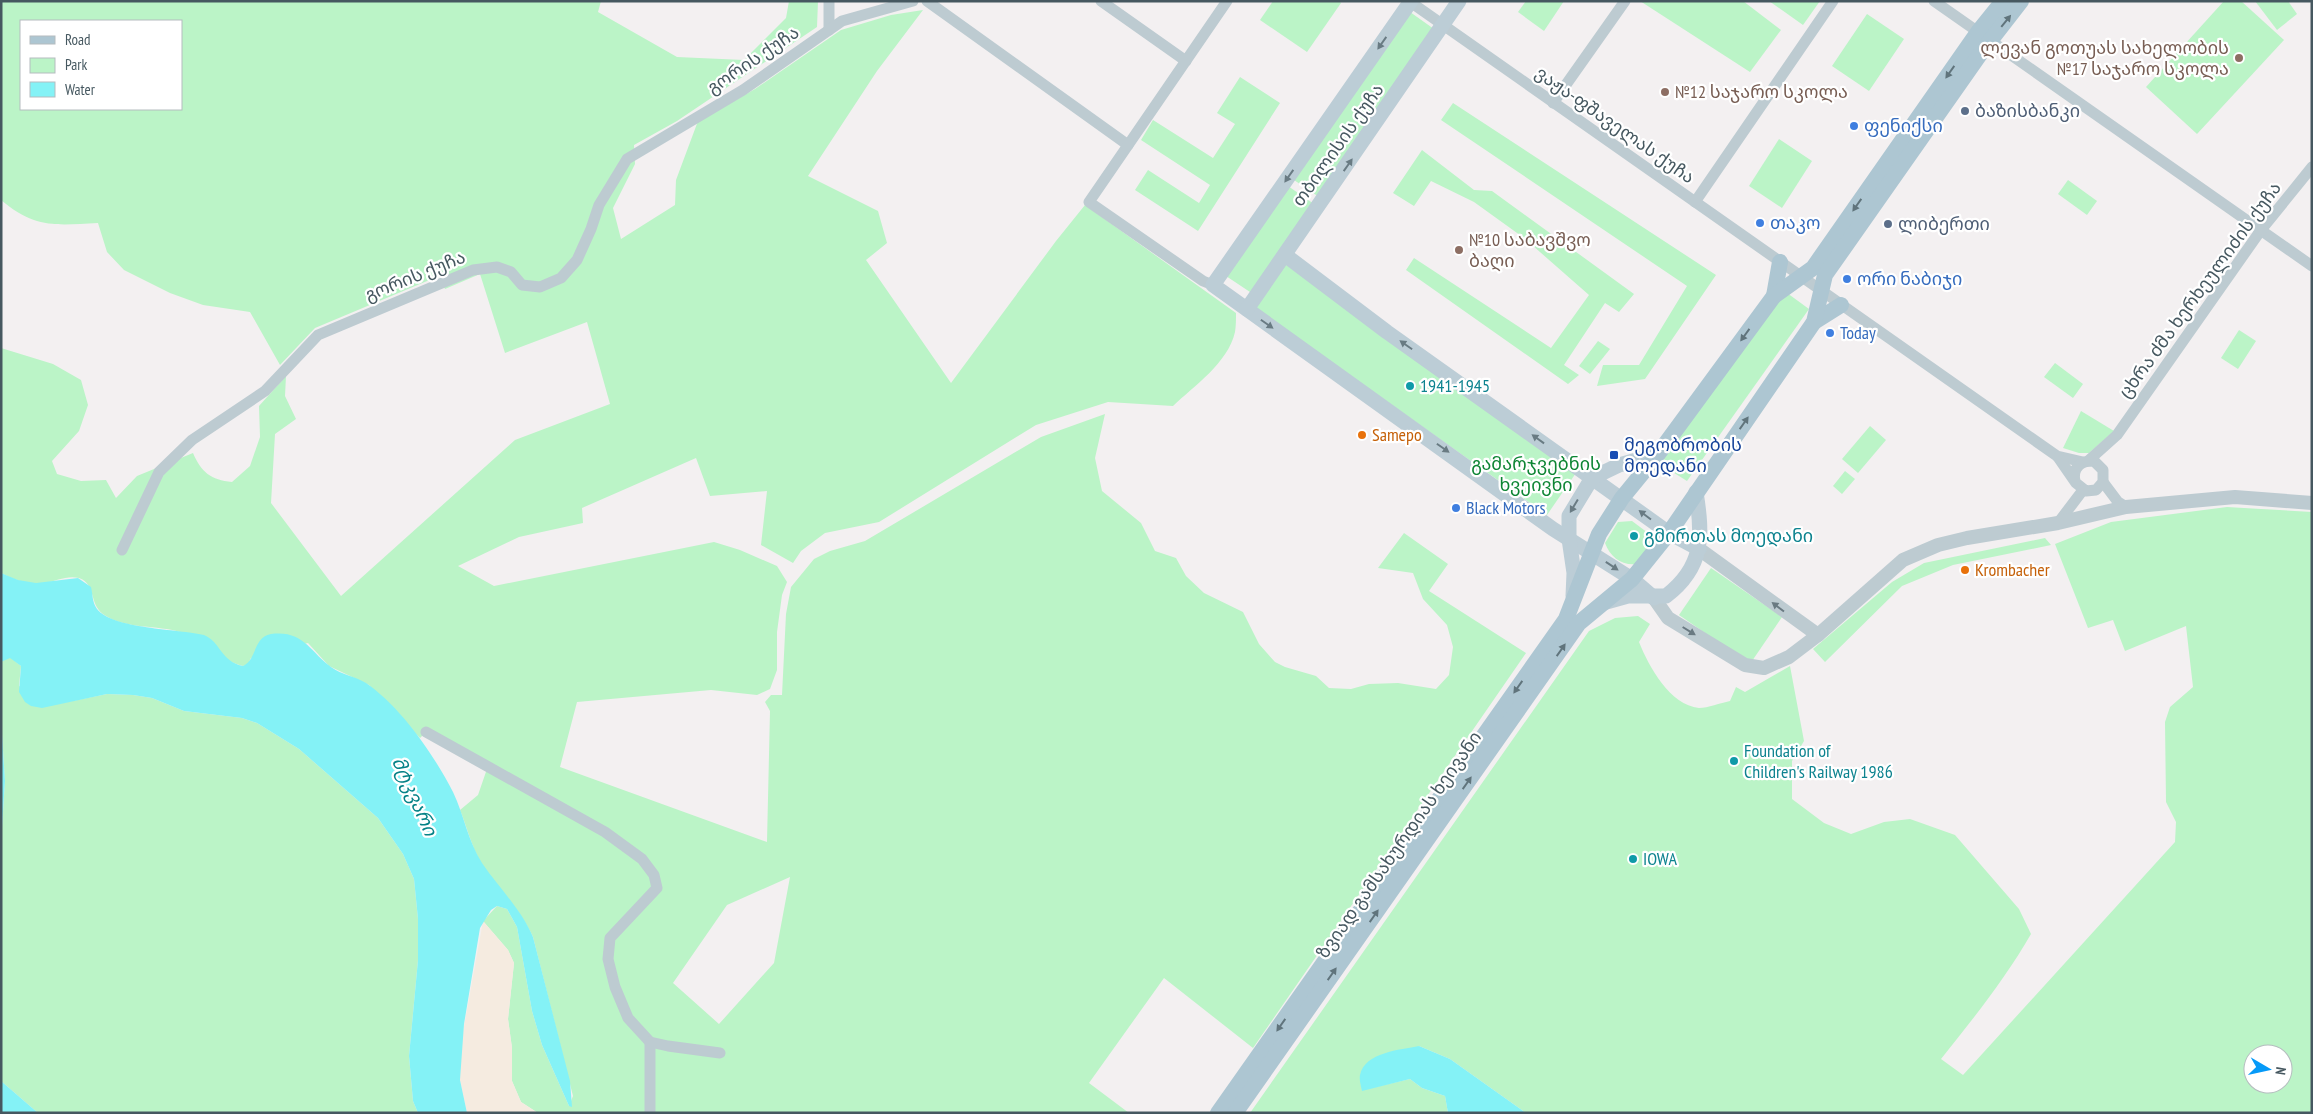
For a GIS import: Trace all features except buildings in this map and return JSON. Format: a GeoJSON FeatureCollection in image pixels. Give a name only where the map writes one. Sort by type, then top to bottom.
{"type":"FeatureCollection","features":[{"type":"Feature","properties":{"kind":"main road","name":"თბილისის ქუჩა"},"geometry":{"type":"LineString","coordinates":[[1247,309],[1460,1]]}},
{"type":"Feature","properties":{"kind":"main road"},"geometry":{"type":"LineString","coordinates":[[1600,604],[1632,579],[1669,533],[1814,322],[1824,275],[1984,36],[2003,1]]}},
{"type":"Feature","properties":{"kind":"main road"},"geometry":{"type":"LineString","coordinates":[[1573,604],[1608,517],[1622,498],[1658,454],[1774,296],[1801,278],[1818,261],[1984,36],[2021,1]]}},
{"type":"Feature","properties":{"kind":"main road","name":"თბილისის ქუჩა"},"geometry":{"type":"LineString","coordinates":[[1214,286],[1410,2]]}},
{"type":"Feature","properties":{"kind":"main road"},"geometry":{"type":"LineString","coordinates":[[1284,255],[1386,332],[1669,533],[1699,549]]}},
{"type":"Feature","properties":{"kind":"main road"},"geometry":{"type":"LineString","coordinates":[[1774,296],[1780,262]]}},
{"type":"Feature","properties":{"kind":"main road"},"geometry":{"type":"LineString","coordinates":[[1214,286],[1568,538],[1632,579],[1654,598]]}},
{"type":"Feature","properties":{"kind":"main road"},"geometry":{"type":"LineString","coordinates":[[1814,322],[1841,306]]}},
{"type":"Feature","properties":{"kind":"main road"},"geometry":{"type":"LineString","coordinates":[[1573,604],[1574,573],[1568,538],[1569,516],[1592,478],[1619,465],[1658,454]]}},
{"type":"Feature","properties":{"kind":"main road"},"geometry":{"type":"LineString","coordinates":[[1600,604],[1628,596],[1654,598],[1666,596],[1678,587],[1687,576],[1699,549],[1696,492]]}},
{"type":"Feature","properties":{"kind":"main road","name":"ზვიად გამსახურდიას ხეივანი"},"geometry":{"type":"LineString","coordinates":[[1340,952],[1566,619],[1573,604]]}},
{"type":"Feature","properties":{"kind":"main road","name":"ზვიად გამსახურდიას ხეივანი"},"geometry":{"type":"LineString","coordinates":[[1235,1113],[1314,989],[1340,952],[1579,623],[1600,604]]}},
{"type":"Feature","properties":{"kind":"main road","name":"ზვიად გამსახურდიას ხეივანი"},"geometry":{"type":"LineString","coordinates":[[1218,1113],[1314,989]]}},
{"type":"Feature","properties":{"kind":"street"},"geometry":{"type":"LineString","coordinates":[[829,1],[829,30]]}},
{"type":"Feature","properties":{"kind":"street","name":"გორის ქუჩა"},"geometry":{"type":"LineString","coordinates":[[122,550],[159,472],[192,440],[265,391],[318,335],[473,270],[497,266],[511,272],[522,285],[540,287],[561,278],[577,260],[592,229],[599,205],[627,159],[743,90],[842,20],[912,1]]}},
{"type":"Feature","properties":{"kind":"street"},"geometry":{"type":"LineString","coordinates":[[926,1],[1128,146]]}},
{"type":"Feature","properties":{"kind":"street"},"geometry":{"type":"LineString","coordinates":[[1101,1],[1186,61]]}},
{"type":"Feature","properties":{"kind":"street"},"geometry":{"type":"LineString","coordinates":[[1214,286],[1203,281],[1089,202],[1227,1]]}},
{"type":"Feature","properties":{"kind":"street"},"geometry":{"type":"LineString","coordinates":[[1553,104],[1625,1]]}},
{"type":"Feature","properties":{"kind":"street"},"geometry":{"type":"LineString","coordinates":[[1695,202],[1833,1]]}},
{"type":"Feature","properties":{"kind":"street"},"geometry":{"type":"LineString","coordinates":[[1934,1],[2312,266]]}},
{"type":"Feature","properties":{"kind":"street","name":"ვაჟა-ფშაველას ქუჩა"},"geometry":{"type":"LineString","coordinates":[[1410,2],[2057,456]]}},
{"type":"Feature","properties":{"kind":"street","name":"ცხრა ძმა ხერხეულიძის ქუჩა"},"geometry":{"type":"LineString","coordinates":[[2103,470],[2105,460],[2117,435],[2261,230],[2312,167]]}},
{"type":"Feature","properties":{"kind":"street","name":"ცხრა ძმა ხერხეულიძის ქუჩა"},"geometry":{"type":"LineString","coordinates":[[2086,461],[2117,435]]}},
{"type":"Feature","properties":{"kind":"street"},"geometry":{"type":"LineString","coordinates":[[2057,456],[2099,464],[2103,470],[2104,482],[2118,502],[2126,507]]}},
{"type":"Feature","properties":{"kind":"street"},"geometry":{"type":"LineString","coordinates":[[2057,456],[2079,486],[2096,490],[2104,482]]}},
{"type":"Feature","properties":{"kind":"street"},"geometry":{"type":"LineString","coordinates":[[2058,524],[2079,486],[2074,473],[2077,466],[2086,461]]}},
{"type":"Feature","properties":{"kind":"street"},"geometry":{"type":"LineString","coordinates":[[1654,598],[1668,618],[1745,666],[1764,668],[1789,657],[1818,635],[1903,560],[1938,546],[1967,538],[2058,524],[2126,507],[2235,497],[2312,503]]}},
{"type":"Feature","properties":{"kind":"street"},"geometry":{"type":"LineString","coordinates":[[1699,549],[1818,635]]}},
{"type":"Feature","properties":{"kind":"street"},"geometry":{"type":"LineString","coordinates":[[426,732],[605,832],[642,859],[654,875],[658,888],[610,938],[608,959],[615,987],[628,1018],[650,1042],[720,1053]]}},
{"type":"Feature","properties":{"kind":"street"},"geometry":{"type":"LineString","coordinates":[[650,1042],[650,1113]]}},
{"type":"Feature","properties":{"kind":"green space"},"geometry":{"type":"Polygon","coordinates":[[[1,1],[601,1],[598,12],[677,57],[744,60],[786,18],[789,1],[818,1],[817,27],[677,121],[634,145],[635,164],[613,208],[621,239],[675,205],[676,180],[698,121],[755,89],[841,30],[891,15],[923,10],[877,71],[808,176],[878,211],[887,243],[866,260],[951,383],[1056,241],[1085,205],[1236,313],[1235,332],[1231,343],[1218,364],[1173,406],[1108,402],[1036,425],[879,522],[825,533],[801,551],[793,563],[761,545],[767,491],[710,496],[696,458],[582,508],[583,523],[519,537],[458,566],[494,586],[714,542],[740,550],[777,566],[787,582],[782,595],[777,632],[777,670],[770,689],[757,695],[711,690],[577,702],[560,767],[767,842],[770,711],[765,702],[771,695],[782,695],[786,614],[791,587],[814,559],[830,551],[865,541],[1041,437],[1105,414],[1095,458],[1102,491],[1141,523],[1155,551],[1176,558],[1186,576],[1204,593],[1243,612],[1259,644],[1275,662],[1285,667],[1316,676],[1329,688],[1351,689],[1369,684],[1398,683],[1436,689],[1449,675],[1453,647],[1447,625],[1423,599],[1413,573],[1378,568],[1404,533],[1448,564],[1429,591],[1526,653],[1253,1048],[1164,978],[1089,1083],[1129,1113],[538,1113],[521,1102],[512,1081],[512,1048],[508,1019],[514,963],[508,950],[483,921],[497,906],[507,909],[517,927],[532,1011],[542,1045],[569,1106],[573,1096],[533,937],[515,907],[480,861],[460,810],[478,795],[488,766],[426,732],[420,738],[369,685],[329,666],[308,643],[251,658],[248,664],[243,666],[180,632],[123,623],[106,616],[97,607],[88,585],[79,578],[66,578],[34,584],[17,580],[1,573],[1,348],[53,364],[81,380],[88,405],[79,431],[52,461],[57,474],[81,481],[106,480],[116,498],[137,476],[193,453],[203,470],[208,474],[218,479],[232,482],[250,466],[260,437],[259,406],[286,376],[285,396],[296,419],[275,434],[271,503],[341,596],[515,440],[610,404],[587,322],[505,353],[480,274],[445,289],[439,276],[315,328],[280,365],[250,312],[203,305],[170,293],[124,270],[107,252],[98,223],[46,223],[36,221],[13,209],[1,200],[1,1]],[[790,877],[727,905],[673,983],[719,1024],[774,963],[790,877]]]}},
{"type":"Feature","properties":{"kind":"green space"},"geometry":{"type":"Polygon","coordinates":[[[1273,1],[1339,1],[1341,3],[1307,52],[1260,20],[1273,1]]]}},
{"type":"Feature","properties":{"kind":"green space"},"geometry":{"type":"Polygon","coordinates":[[[1526,1],[1564,1],[1544,31],[1518,12],[1526,1]]]}},
{"type":"Feature","properties":{"kind":"green space"},"geometry":{"type":"Polygon","coordinates":[[[1640,1],[1743,1],[1781,30],[1750,72],[1640,1]]]}},
{"type":"Feature","properties":{"kind":"green space"},"geometry":{"type":"Polygon","coordinates":[[[1769,1],[1820,1],[1803,25],[1769,1]]]}},
{"type":"Feature","properties":{"kind":"green space"},"geometry":{"type":"Polygon","coordinates":[[[2224,1],[2241,1],[2284,40],[2197,134],[2146,87],[2224,1]]]}},
{"type":"Feature","properties":{"kind":"green space"},"geometry":{"type":"Polygon","coordinates":[[[2255,1],[2288,1],[2297,14],[2277,30],[2255,1]]]}},
{"type":"Feature","properties":{"kind":"green space"},"geometry":{"type":"Polygon","coordinates":[[[1410,12],[1434,29],[1319,197],[1294,180],[1410,12]]]}},
{"type":"Feature","properties":{"kind":"green space"},"geometry":{"type":"Polygon","coordinates":[[[1867,14],[1904,39],[1869,91],[1832,66],[1867,14]]]}},
{"type":"Feature","properties":{"kind":"green space"},"geometry":{"type":"Polygon","coordinates":[[[1240,77],[1280,103],[1198,231],[1135,190],[1148,170],[1199,203],[1210,185],[1141,140],[1153,120],[1213,158],[1235,124],[1217,113],[1240,77]]]}},
{"type":"Feature","properties":{"kind":"green space"},"geometry":{"type":"Polygon","coordinates":[[[1453,103],[1716,275],[1645,379],[1597,386],[1603,365],[1639,365],[1687,286],[1441,120],[1453,103]]]}},
{"type":"Feature","properties":{"kind":"green space"},"geometry":{"type":"Polygon","coordinates":[[[1779,139],[1812,161],[1782,208],[1749,186],[1779,139]]]}},
{"type":"Feature","properties":{"kind":"green space"},"geometry":{"type":"Polygon","coordinates":[[[1422,150],[1474,190],[1492,191],[1634,294],[1619,312],[1605,303],[1564,365],[1579,375],[1568,384],[1406,270],[1414,258],[1551,348],[1589,295],[1524,238],[1474,202],[1431,181],[1414,206],[1393,193],[1422,150]]]}},
{"type":"Feature","properties":{"kind":"green space"},"geometry":{"type":"Polygon","coordinates":[[[2068,180],[2097,201],[2087,215],[2058,194],[2068,180]]]}},
{"type":"Feature","properties":{"kind":"green space"},"geometry":{"type":"Polygon","coordinates":[[[1288,186],[1314,204],[1253,294],[1226,276],[1288,186]]]}},
{"type":"Feature","properties":{"kind":"green space","name":"გამარჯვებნის ხვეივნი"},"geometry":{"type":"Polygon","coordinates":[[[1285,264],[1578,470],[1547,515],[1255,308],[1285,264]]]}},
{"type":"Feature","properties":{"kind":"green space"},"geometry":{"type":"Polygon","coordinates":[[[1783,290],[1809,309],[1687,481],[1655,461],[1783,290]]]}},
{"type":"Feature","properties":{"kind":"green space"},"geometry":{"type":"Polygon","coordinates":[[[2239,330],[2256,341],[2238,369],[2221,358],[2239,330]]]}},
{"type":"Feature","properties":{"kind":"green space"},"geometry":{"type":"Polygon","coordinates":[[[1598,341],[1610,349],[1590,374],[1579,366],[1598,341]]]}},
{"type":"Feature","properties":{"kind":"green space"},"geometry":{"type":"Polygon","coordinates":[[[2055,363],[2083,384],[2073,398],[2044,377],[2055,363]]]}},
{"type":"Feature","properties":{"kind":"green space"},"geometry":{"type":"Polygon","coordinates":[[[2081,411],[2114,431],[2089,453],[2079,453],[2063,448],[2081,411]]]}},
{"type":"Feature","properties":{"kind":"green space"},"geometry":{"type":"Polygon","coordinates":[[[1870,426],[1886,440],[1858,473],[1842,459],[1870,426]]]}},
{"type":"Feature","properties":{"kind":"green space"},"geometry":{"type":"Polygon","coordinates":[[[1845,471],[1855,479],[1842,494],[1833,486],[1845,471]]]}},
{"type":"Feature","properties":{"kind":"green space"},"geometry":{"type":"Polygon","coordinates":[[[2227,507],[2312,512],[2312,1113],[1526,1113],[1450,1059],[1419,1046],[1362,1090],[1410,1079],[1422,1088],[1445,1096],[1448,1113],[1250,1113],[1589,631],[1615,618],[1638,616],[1650,624],[1639,642],[1655,673],[1670,692],[1679,700],[1689,705],[1703,708],[1730,701],[1736,687],[1745,692],[1790,666],[1804,741],[1792,761],[1792,799],[1824,823],[1851,834],[1884,822],[1910,819],[1955,835],[2019,909],[2031,934],[2000,983],[1941,1059],[1963,1075],[2175,842],[2176,822],[2166,802],[2165,722],[2170,707],[2193,687],[2186,626],[2125,651],[2113,620],[2088,628],[2055,544],[2111,522],[2227,507]]]}},
{"type":"Feature","properties":{"kind":"green space"},"geometry":{"type":"Polygon","coordinates":[[[1632,521],[1648,533],[1650,544],[1637,564],[1626,564],[1613,556],[1605,543],[1618,522],[1632,521]]]}},
{"type":"Feature","properties":{"kind":"green space"},"geometry":{"type":"Polygon","coordinates":[[[2045,538],[2051,545],[1953,565],[1902,586],[1825,662],[1813,649],[1892,582],[1924,563],[2045,538]]]}},
{"type":"Feature","properties":{"kind":"green space"},"geometry":{"type":"Polygon","coordinates":[[[1711,568],[1782,617],[1750,664],[1679,615],[1711,568]]]}},
{"type":"Feature","properties":{"kind":"green space"},"geometry":{"type":"Polygon","coordinates":[[[10,657],[21,666],[19,686],[57,704],[107,694],[133,695],[152,698],[184,711],[242,718],[257,723],[299,749],[378,818],[403,854],[414,879],[418,919],[418,960],[409,1056],[413,1101],[418,1113],[38,1113],[1,1081],[1,842],[5,781],[1,719],[1,662],[10,657]]]}},
{"type":"Feature","properties":{"kind":"sand"},"geometry":{"type":"Polygon","coordinates":[[[483,921],[508,950],[514,963],[508,1019],[512,1048],[512,1081],[521,1102],[538,1113],[467,1113],[460,1080],[461,1043],[483,921]]]}},
{"type":"Feature","properties":{"kind":"water","name":"მტკვარი"},"geometry":{"type":"Polygon","coordinates":[[[1,573],[18,580],[36,583],[78,578],[91,587],[95,606],[105,616],[131,624],[204,635],[210,638],[225,656],[235,664],[243,666],[251,659],[261,639],[265,636],[271,634],[291,635],[306,643],[331,667],[366,683],[392,705],[416,733],[436,763],[453,792],[477,855],[522,917],[533,937],[570,1081],[572,1107],[569,1106],[542,1045],[532,1011],[517,927],[507,909],[497,906],[491,910],[480,928],[464,1024],[460,1080],[467,1113],[418,1113],[413,1101],[409,1056],[418,960],[418,919],[414,879],[403,854],[378,818],[299,749],[257,723],[242,718],[184,711],[152,698],[133,695],[107,694],[42,708],[31,706],[25,702],[19,692],[21,666],[10,658],[1,662],[1,573]]]}},
{"type":"Feature","properties":{"kind":"water"},"geometry":{"type":"Polygon","coordinates":[[[1,719],[5,781],[1,842],[1,719]]]}},
{"type":"Feature","properties":{"kind":"water"},"geometry":{"type":"Polygon","coordinates":[[[1419,1046],[1450,1059],[1526,1113],[1448,1113],[1445,1096],[1422,1088],[1410,1079],[1362,1091],[1360,1075],[1363,1067],[1369,1061],[1384,1053],[1419,1046]]]}},
{"type":"Feature","properties":{"kind":"water"},"geometry":{"type":"Polygon","coordinates":[[[1,1081],[38,1113],[1,1113],[1,1081]]]}},
{"type":"Feature","properties":{"kind":"place","name":"ლევან გოთუას სახელობის №17 საჯარო სკოლა"},"geometry":{"type":"Point","coordinates":[2239,58]}},
{"type":"Feature","properties":{"kind":"place","name":"№12 საჯარო სკოლა"},"geometry":{"type":"Point","coordinates":[1665,92]}},
{"type":"Feature","properties":{"kind":"place","name":"ბაზისბანკი"},"geometry":{"type":"Point","coordinates":[1965,111]}},
{"type":"Feature","properties":{"kind":"place","name":"ფენიქსი"},"geometry":{"type":"Point","coordinates":[1854,126]}},
{"type":"Feature","properties":{"kind":"place","name":"თაკო"},"geometry":{"type":"Point","coordinates":[1760,223]}},
{"type":"Feature","properties":{"kind":"place","name":"ლიბერთი"},"geometry":{"type":"Point","coordinates":[1888,224]}},
{"type":"Feature","properties":{"kind":"place","name":"№10 საბავშვო ბაღი"},"geometry":{"type":"Point","coordinates":[1459,250]}},
{"type":"Feature","properties":{"kind":"place","name":"ორი ნაბიჯი"},"geometry":{"type":"Point","coordinates":[1847,279]}},
{"type":"Feature","properties":{"kind":"place","name":"Today"},"geometry":{"type":"Point","coordinates":[1830,333]}},
{"type":"Feature","properties":{"kind":"place","name":"1941-1945"},"geometry":{"type":"Point","coordinates":[1410,386]}},
{"type":"Feature","properties":{"kind":"place","name":"Samepo"},"geometry":{"type":"Point","coordinates":[1362,435]}},
{"type":"Feature","properties":{"kind":"place","name":"მეგობრობის მოედანი"},"geometry":{"type":"Point","coordinates":[1614,455]}},
{"type":"Feature","properties":{"kind":"place","name":"Black Motors"},"geometry":{"type":"Point","coordinates":[1456,508]}},
{"type":"Feature","properties":{"kind":"place","name":"გმირთას მოედანი"},"geometry":{"type":"Point","coordinates":[1634,536]}},
{"type":"Feature","properties":{"kind":"place","name":"Krombacher"},"geometry":{"type":"Point","coordinates":[1965,570]}},
{"type":"Feature","properties":{"kind":"place","name":"Foundation of Children's Railway 1986"},"geometry":{"type":"Point","coordinates":[1734,761]}},
{"type":"Feature","properties":{"kind":"place","name":"IOWA"},"geometry":{"type":"Point","coordinates":[1633,859]}}]}
